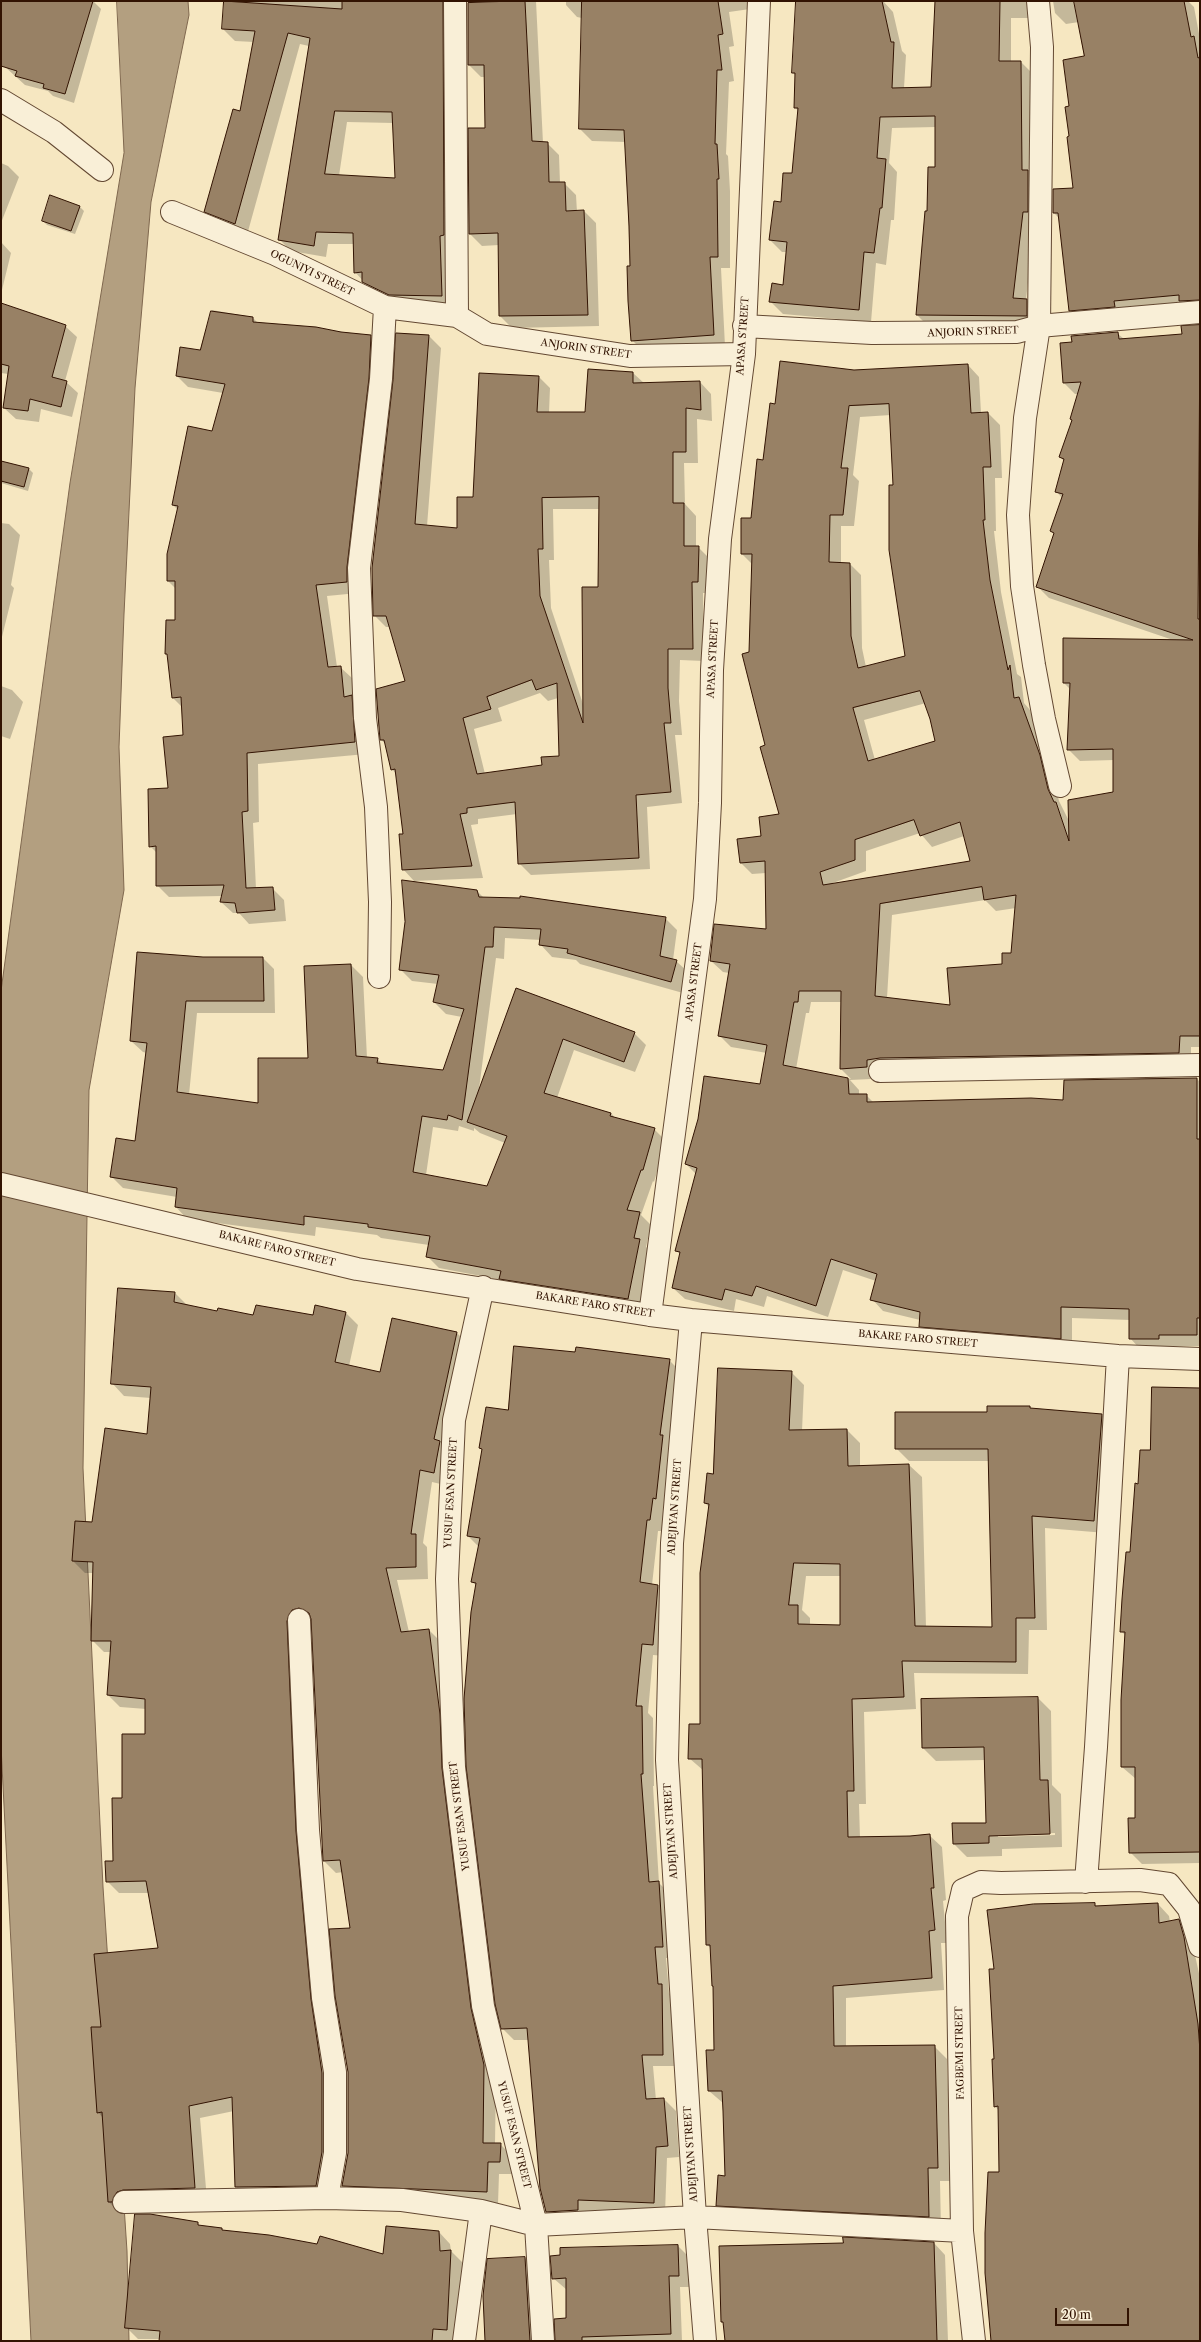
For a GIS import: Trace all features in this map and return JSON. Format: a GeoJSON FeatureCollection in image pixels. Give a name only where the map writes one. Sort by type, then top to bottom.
{"type":"FeatureCollection","features":[{"type":"Feature","properties":{"kind":"street"},"geometry":{"type":"LineString","coordinates":[[455,1],[457,316]]}},
{"type":"Feature","properties":{"kind":"street","name":"APASA STREET"},"geometry":{"type":"LineString","coordinates":[[650,1315],[704,899],[710,803],[712,670],[720,539],[744,354],[759,1]]}},
{"type":"Feature","properties":{"kind":"street"},"geometry":{"type":"LineString","coordinates":[[1038,1],[1042,47],[1039,326],[1025,418],[1018,515],[1022,586],[1034,665],[1044,719],[1060,786]]}},
{"type":"Feature","properties":{"kind":"street"},"geometry":{"type":"LineString","coordinates":[[1,100],[54,132],[102,170]]}},
{"type":"Feature","properties":{"kind":"street","name":"OGUNIYI STREET"},"geometry":{"type":"LineString","coordinates":[[172,212],[275,254],[385,308],[457,316]]}},
{"type":"Feature","properties":{"kind":"street"},"geometry":{"type":"LineString","coordinates":[[380,977],[380,902],[376,815],[365,718],[359,568],[380,379],[385,308]]}},
{"type":"Feature","properties":{"kind":"street","name":"ANJORIN STREET"},"geometry":{"type":"LineString","coordinates":[[744,326],[921,333],[1016,332],[1039,326],[1200,312]]}},
{"type":"Feature","properties":{"kind":"street","name":"ANJORIN STREET"},"geometry":{"type":"LineString","coordinates":[[457,316],[487,334],[630,356],[744,354]]}},
{"type":"Feature","properties":{"kind":"street"},"geometry":{"type":"LineString","coordinates":[[880,1071],[946,1072],[1200,1066]]}},
{"type":"Feature","properties":{"kind":"street","name":"BAKARE FARO STREET"},"geometry":{"type":"LineString","coordinates":[[1,1184],[133,1214],[357,1269],[483,1287],[650,1315],[691,1320],[1118,1356],[1200,1359]]}},
{"type":"Feature","properties":{"kind":"street","name":"YUSUF ESAN STREET"},"geometry":{"type":"LineString","coordinates":[[483,1287],[454,1420],[446,1579],[454,1767],[483,2006],[536,2225],[543,2341]]}},
{"type":"Feature","properties":{"kind":"street","name":"ADEJIYAN STREET"},"geometry":{"type":"LineString","coordinates":[[691,1320],[672,1543],[667,1760],[695,2217],[705,2341]]}},
{"type":"Feature","properties":{"kind":"street"},"geometry":{"type":"LineString","coordinates":[[1118,1356],[1096,1747],[1086,1882],[1140,1880],[1169,1884],[1189,1909],[1200,1946]]}},
{"type":"Feature","properties":{"kind":"street"},"geometry":{"type":"LineString","coordinates":[[299,1620],[308,1830],[323,1998],[335,2072],[335,2153],[327,2198]]}},
{"type":"Feature","properties":{"kind":"street","name":"FAGBEMI STREET"},"geometry":{"type":"LineString","coordinates":[[974,2341],[962,2231],[957,1916],[963,1890],[981,1882],[1086,1882]]}},
{"type":"Feature","properties":{"kind":"street"},"geometry":{"type":"LineString","coordinates":[[124,2202],[327,2198],[402,2200],[481,2211],[536,2225],[695,2217],[962,2231]]}},
{"type":"Feature","properties":{"kind":"street"},"geometry":{"type":"LineString","coordinates":[[464,2341],[481,2211]]}},
{"type":"Feature","properties":{"kind":"shaded area"},"geometry":{"type":"Polygon","coordinates":[[[117,1],[188,1],[189,15],[151,202],[135,388],[124,614],[119,747],[124,890],[89,1090],[83,1468],[103,1887],[127,2251],[129,2341],[31,2341],[1,1746],[1,991],[70,483],[124,153],[117,1]]]}},
{"type":"Feature","properties":{"kind":"building"},"geometry":{"type":"Polygon","coordinates":[[[1,1],[93,1],[65,94],[43,88],[44,84],[15,76],[17,71],[1,66],[1,1]]]}},
{"type":"Feature","properties":{"kind":"building"},"geometry":{"type":"Polygon","coordinates":[[[224,1],[342,9],[342,1],[443,1],[444,235],[440,236],[442,296],[389,295],[362,282],[362,272],[354,273],[353,233],[316,232],[314,246],[278,240],[310,38],[288,33],[235,224],[204,212],[233,109],[240,111],[255,31],[222,29],[224,1]],[[335,111],[325,174],[395,178],[392,112],[335,111]]]}},
{"type":"Feature","properties":{"kind":"building"},"geometry":{"type":"Polygon","coordinates":[[[525,1],[532,141],[548,142],[549,182],[565,182],[566,211],[584,210],[588,315],[499,316],[498,233],[469,234],[468,128],[485,128],[484,65],[468,65],[468,3],[525,1]]]}},
{"type":"Feature","properties":{"kind":"building"},"geometry":{"type":"Polygon","coordinates":[[[582,1],[718,1],[723,34],[718,35],[722,70],[717,70],[715,144],[717,144],[719,179],[717,179],[718,257],[710,257],[714,335],[631,341],[627,266],[630,266],[629,226],[624,130],[579,129],[582,1]]]}},
{"type":"Feature","properties":{"kind":"building"},"geometry":{"type":"Polygon","coordinates":[[[796,1],[882,1],[891,42],[894,42],[892,88],[931,87],[935,1],[1000,1],[999,61],[1021,61],[1022,170],[1028,170],[1028,212],[1023,212],[1013,298],[1027,299],[1027,316],[916,315],[925,211],[927,211],[928,167],[935,167],[935,116],[880,117],[877,158],[886,159],[882,208],[880,208],[874,253],[864,252],[859,310],[769,302],[772,283],[783,285],[787,242],[769,240],[774,201],[781,202],[783,173],[792,173],[798,108],[794,108],[795,73],[792,73],[796,1]]]}},
{"type":"Feature","properties":{"kind":"building"},"geometry":{"type":"Polygon","coordinates":[[[1074,1],[1184,1],[1191,37],[1194,36],[1198,58],[1200,57],[1200,300],[1179,301],[1179,295],[1114,301],[1115,307],[1069,311],[1058,213],[1053,213],[1053,189],[1073,188],[1065,107],[1069,106],[1063,60],[1084,56],[1074,1]]]}},
{"type":"Feature","properties":{"kind":"building"},"geometry":{"type":"Polygon","coordinates":[[[50,195],[80,206],[71,231],[42,221],[50,195]]]}},
{"type":"Feature","properties":{"kind":"building"},"geometry":{"type":"Polygon","coordinates":[[[1,303],[66,325],[52,377],[67,381],[61,407],[30,399],[28,411],[3,408],[9,366],[1,364],[1,303]]]}},
{"type":"Feature","properties":{"kind":"building"},"geometry":{"type":"Polygon","coordinates":[[[211,311],[253,317],[253,322],[316,327],[341,332],[371,335],[369,378],[347,567],[347,582],[316,585],[328,667],[341,666],[344,697],[352,695],[355,742],[247,753],[248,811],[242,812],[246,888],[273,887],[275,910],[237,913],[235,903],[220,902],[224,885],[156,886],[156,846],[149,847],[148,789],[168,788],[163,737],[183,735],[181,697],[172,698],[167,654],[165,654],[166,620],[175,620],[175,581],[167,581],[167,554],[178,506],[172,505],[188,426],[212,431],[225,384],[176,376],[180,347],[200,350],[211,311]]]}},
{"type":"Feature","properties":{"kind":"building"},"geometry":{"type":"Polygon","coordinates":[[[1200,325],[1198,619],[1200,619],[1200,1036],[1180,1036],[1179,1053],[880,1058],[867,1060],[867,1067],[840,1069],[841,991],[799,991],[798,1002],[794,1002],[783,1065],[848,1078],[849,1094],[867,1094],[867,1102],[1031,1098],[1063,1100],[1064,1080],[1197,1078],[1197,1139],[1200,1139],[1200,1318],[1197,1318],[1197,1335],[1159,1335],[1159,1339],[1129,1339],[1129,1309],[1061,1307],[1061,1339],[919,1327],[920,1312],[870,1300],[877,1274],[831,1259],[816,1306],[756,1286],[752,1296],[725,1289],[722,1300],[672,1288],[680,1252],[675,1251],[697,1168],[685,1164],[698,1119],[704,1076],[760,1084],[767,1045],[718,1036],[730,964],[710,961],[714,924],[766,929],[765,861],[740,863],[737,839],[761,836],[759,817],[779,814],[760,747],[765,745],[742,654],[749,652],[752,554],[741,554],[741,518],[751,518],[757,459],[763,460],[770,403],[775,404],[780,361],[854,370],[968,364],[971,413],[988,412],[991,467],[983,467],[985,520],[983,520],[990,580],[1008,670],[1010,665],[1014,698],[1019,697],[1040,755],[1048,789],[1054,802],[1056,802],[1069,841],[1068,800],[1113,792],[1113,749],[1067,750],[1070,683],[1063,683],[1063,638],[1193,640],[1036,587],[1054,533],[1050,531],[1063,494],[1055,492],[1064,459],[1059,457],[1072,420],[1070,419],[1081,382],[1063,383],[1060,343],[1072,342],[1071,336],[1118,332],[1119,339],[1182,334],[1181,326],[1200,325]],[[889,404],[849,406],[841,468],[848,468],[843,515],[830,515],[829,562],[850,563],[851,636],[858,668],[905,656],[889,550],[889,485],[893,485],[889,404]],[[920,691],[853,708],[868,761],[935,741],[930,719],[920,691]],[[914,820],[855,840],[855,860],[820,872],[823,885],[970,861],[960,822],[920,836],[914,820]],[[982,887],[880,904],[875,996],[950,1005],[947,968],[1002,964],[1002,953],[1011,953],[1016,895],[984,900],[982,887]]]}},
{"type":"Feature","properties":{"kind":"building"},"geometry":{"type":"Polygon","coordinates":[[[396,333],[429,335],[415,524],[457,528],[457,497],[473,497],[479,373],[539,376],[537,412],[585,412],[588,369],[633,372],[633,383],[700,381],[701,410],[686,408],[686,452],[673,452],[673,503],[684,503],[684,546],[699,546],[698,582],[692,582],[693,649],[668,649],[668,688],[671,723],[664,723],[671,792],[636,795],[639,858],[518,864],[515,802],[467,808],[467,813],[460,814],[472,866],[402,870],[399,834],[403,834],[395,769],[391,770],[384,740],[380,740],[376,689],[405,681],[386,616],[373,616],[372,568],[393,380],[396,333]],[[599,497],[542,498],[543,549],[538,549],[540,596],[583,723],[582,587],[598,587],[599,497]],[[532,680],[487,697],[491,709],[463,718],[477,774],[542,765],[541,757],[559,756],[557,683],[536,690],[532,680]]]}},
{"type":"Feature","properties":{"kind":"building"},"geometry":{"type":"Polygon","coordinates":[[[1,461],[29,468],[24,487],[1,481],[1,461]]]}},
{"type":"Feature","properties":{"kind":"building"},"geometry":{"type":"Polygon","coordinates":[[[402,880],[477,890],[479,897],[520,898],[520,896],[666,917],[660,956],[677,960],[671,982],[567,953],[568,949],[539,945],[541,929],[494,927],[493,947],[485,947],[462,1120],[448,1115],[447,1120],[422,1116],[413,1172],[487,1186],[507,1136],[467,1122],[516,988],[635,1032],[624,1062],[563,1039],[544,1093],[611,1113],[610,1116],[655,1128],[643,1170],[641,1170],[627,1210],[640,1212],[634,1238],[640,1239],[628,1299],[499,1279],[501,1271],[426,1257],[430,1236],[368,1227],[368,1224],[304,1216],[304,1225],[175,1207],[177,1188],[110,1177],[116,1138],[135,1141],[147,1043],[130,1041],[137,952],[203,957],[263,957],[264,1001],[186,1001],[177,1092],[258,1103],[258,1058],[308,1058],[304,966],[351,964],[356,1056],[378,1058],[377,1063],[443,1070],[464,1009],[433,1002],[439,975],[399,970],[405,922],[402,880]]]}},
{"type":"Feature","properties":{"kind":"building"},"geometry":{"type":"Polygon","coordinates":[[[118,1288],[175,1292],[174,1302],[217,1311],[218,1308],[253,1315],[256,1305],[313,1315],[315,1305],[346,1312],[335,1362],[380,1372],[392,1318],[457,1332],[434,1439],[440,1441],[434,1473],[420,1470],[411,1534],[416,1534],[416,1567],[386,1568],[401,1632],[429,1629],[440,1714],[442,1768],[471,2008],[484,2065],[483,2143],[501,2143],[500,2162],[488,2162],[487,2192],[342,2186],[348,2153],[348,2072],[335,1996],[329,1929],[350,1928],[340,1860],[323,1861],[311,1619],[309,1613],[299,1608],[292,1610],[287,1621],[296,1831],[311,1999],[322,2073],[322,2152],[316,2186],[235,2187],[232,2097],[189,2106],[195,2188],[123,2190],[117,2192],[112,2202],[108,2202],[102,2112],[97,2113],[91,2027],[101,2027],[94,1954],[158,1948],[146,1881],[106,1882],[105,1861],[113,1861],[112,1798],[122,1798],[122,1734],[145,1734],[145,1699],[107,1695],[111,1641],[91,1641],[93,1562],[72,1561],[75,1521],[92,1522],[105,1428],[147,1434],[151,1387],[111,1384],[118,1288]]]}},
{"type":"Feature","properties":{"kind":"building"},"geometry":{"type":"Polygon","coordinates":[[[514,1346],[575,1352],[576,1347],[670,1359],[660,1435],[663,1435],[656,1499],[653,1498],[650,1520],[647,1520],[640,1582],[658,1585],[653,1645],[642,1644],[636,1706],[642,1706],[643,1774],[641,1774],[649,1882],[659,1881],[663,1947],[655,1947],[658,1984],[662,1984],[663,2055],[642,2055],[646,2099],[664,2098],[668,2146],[656,2147],[654,2203],[578,2200],[578,2210],[546,2212],[540,2188],[527,2028],[501,2029],[495,2004],[466,1766],[464,1699],[471,1612],[476,1583],[471,1582],[480,1538],[467,1536],[482,1449],[479,1448],[486,1407],[508,1410],[514,1346]]]}},
{"type":"Feature","properties":{"kind":"building"},"geometry":{"type":"Polygon","coordinates":[[[718,1368],[792,1371],[789,1430],[847,1429],[848,1466],[909,1464],[915,1626],[992,1627],[988,1449],[895,1449],[895,1412],[987,1412],[987,1406],[1030,1406],[1030,1408],[1102,1414],[1094,1521],[1032,1516],[1035,1618],[1016,1618],[1016,1662],[902,1661],[904,1697],[852,1699],[854,1791],[847,1791],[848,1837],[910,1836],[930,1834],[934,1888],[931,1888],[935,1930],[929,1931],[932,1978],[833,1986],[834,2046],[935,2045],[938,2168],[928,2168],[929,2217],[716,2206],[718,2175],[725,2176],[723,2111],[722,2091],[708,2091],[706,2050],[714,2050],[713,1986],[710,1945],[706,1945],[702,1759],[688,1759],[689,1724],[700,1724],[700,1573],[709,1504],[704,1503],[707,1473],[713,1474],[718,1368]],[[794,1563],[789,1605],[798,1605],[798,1624],[840,1625],[840,1564],[794,1563]]]}},
{"type":"Feature","properties":{"kind":"building"},"geometry":{"type":"Polygon","coordinates":[[[1152,1387],[1200,1388],[1200,1852],[1129,1853],[1128,1818],[1135,1818],[1135,1767],[1121,1767],[1121,1700],[1125,1632],[1120,1632],[1126,1552],[1130,1552],[1135,1483],[1138,1484],[1140,1450],[1150,1450],[1152,1387]]]}},
{"type":"Feature","properties":{"kind":"building"},"geometry":{"type":"Polygon","coordinates":[[[1038,1697],[1040,1780],[1048,1780],[1050,1834],[989,1836],[989,1843],[953,1844],[952,1823],[986,1823],[984,1747],[922,1748],[921,1699],[1038,1697]]]}},
{"type":"Feature","properties":{"kind":"building"},"geometry":{"type":"Polygon","coordinates":[[[1095,1903],[1095,1906],[1158,1903],[1159,1923],[1179,1919],[1184,1937],[1198,2024],[1200,2051],[1200,2341],[991,2341],[985,2273],[985,2233],[988,2172],[999,2172],[998,2106],[994,2107],[992,2059],[994,2059],[989,1969],[994,1969],[987,1910],[1033,1904],[1095,1903]]]}},
{"type":"Feature","properties":{"kind":"building"},"geometry":{"type":"Polygon","coordinates":[[[135,2214],[150,2214],[198,2222],[198,2225],[222,2228],[222,2230],[269,2235],[317,2244],[320,2236],[383,2254],[386,2226],[439,2231],[440,2251],[451,2250],[447,2330],[433,2329],[432,2341],[159,2341],[160,2331],[125,2328],[135,2214]]]}},
{"type":"Feature","properties":{"kind":"building"},"geometry":{"type":"Polygon","coordinates":[[[843,2237],[934,2242],[937,2341],[725,2341],[723,2322],[721,2322],[719,2246],[843,2243],[843,2237]]]}},
{"type":"Feature","properties":{"kind":"building"},"geometry":{"type":"Polygon","coordinates":[[[678,2245],[679,2276],[669,2276],[671,2334],[582,2337],[582,2341],[555,2341],[554,2319],[566,2318],[566,2278],[552,2279],[550,2256],[560,2255],[560,2248],[678,2245]]]}},
{"type":"Feature","properties":{"kind":"building"},"geometry":{"type":"Polygon","coordinates":[[[525,2257],[530,2341],[485,2341],[483,2296],[487,2259],[525,2257]]]}}]}
